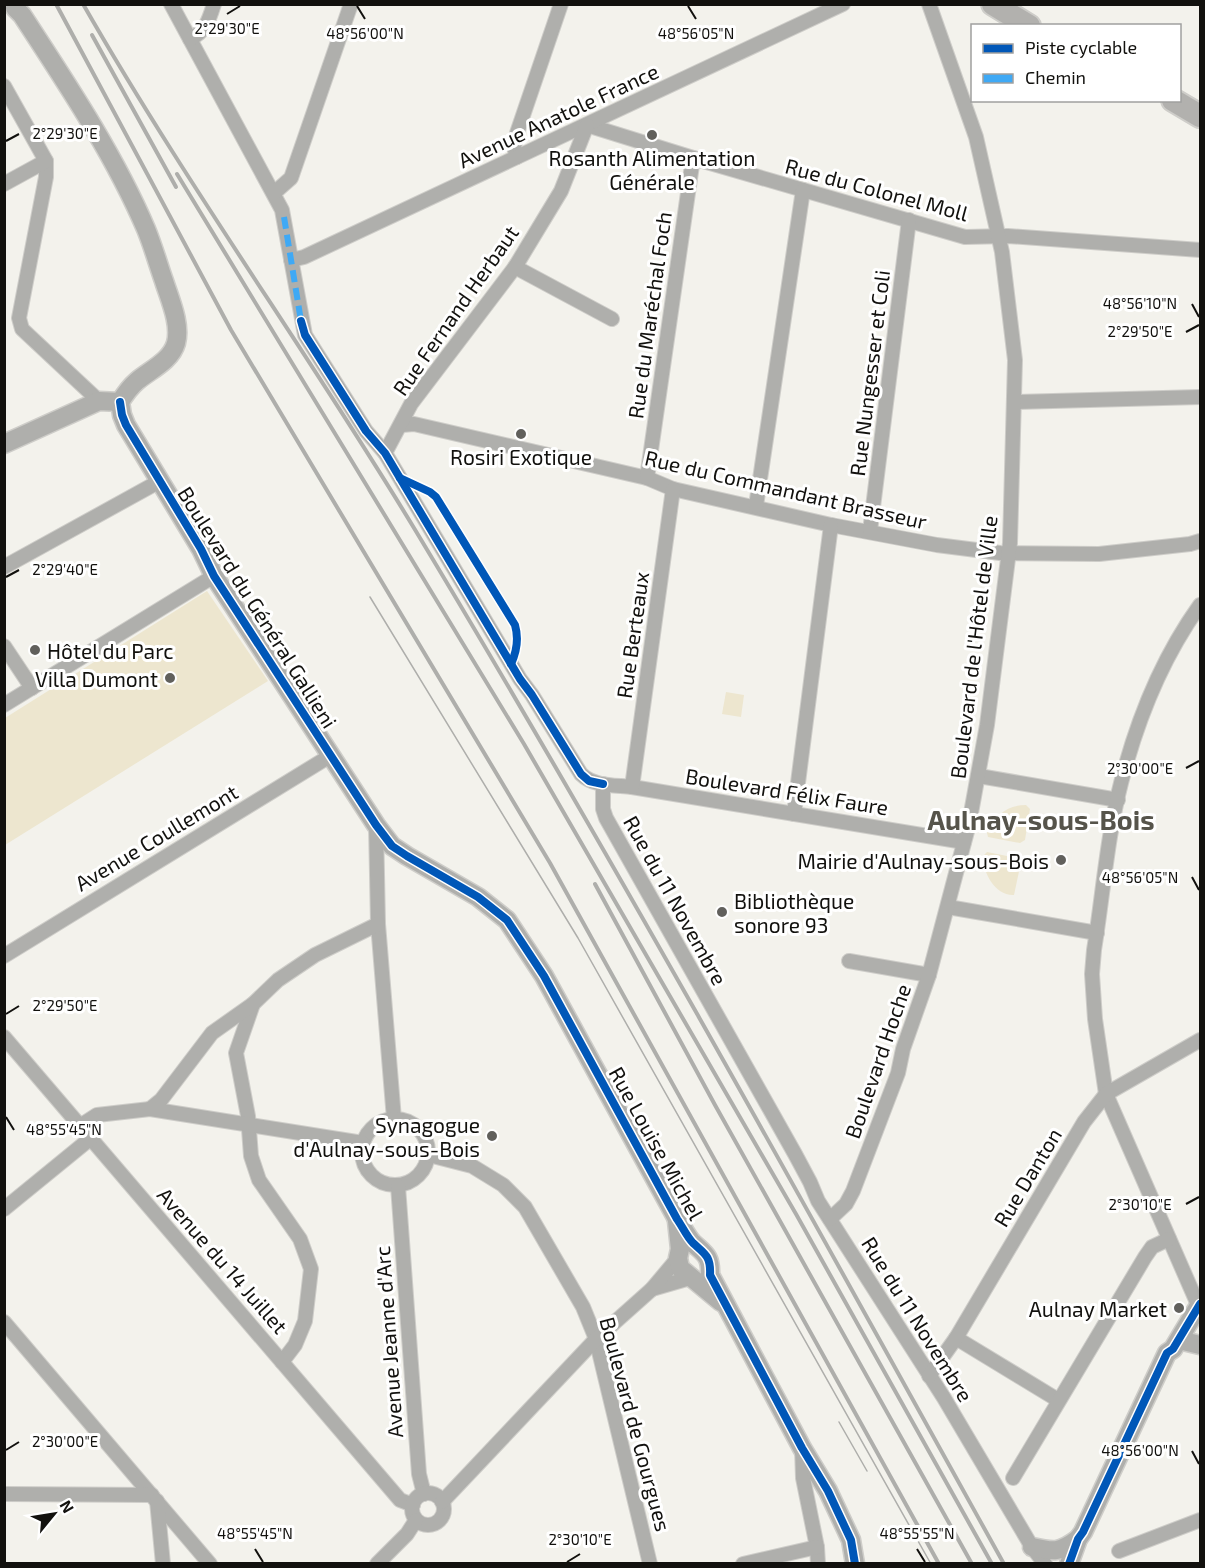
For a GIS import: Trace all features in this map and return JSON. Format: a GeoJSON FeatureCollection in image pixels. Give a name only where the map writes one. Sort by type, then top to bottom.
{"type":"FeatureCollection","features":[{"type":"Feature","properties":{"kind":"main road"},"geometry":{"type":"LineString","coordinates":[[993,4],[1026,24]]}},
{"type":"Feature","properties":{"kind":"main road"},"geometry":{"type":"LineString","coordinates":[[1176,102],[1200,116]]}},
{"type":"Feature","properties":{"kind":"street"},"geometry":{"type":"LineString","coordinates":[[171,4],[274,194],[284,217],[305,334],[366,431],[385,453],[511,664],[581,774],[589,781],[603,784]]}},
{"type":"Feature","properties":{"kind":"street"},"geometry":{"type":"LineString","coordinates":[[190,39],[199,35],[206,27],[214,4]]}},
{"type":"Feature","properties":{"kind":"street"},"geometry":{"type":"LineString","coordinates":[[274,194],[291,178],[351,4]]}},
{"type":"Feature","properties":{"kind":"street"},"geometry":{"type":"LineString","coordinates":[[517,157],[514,147],[517,133],[561,4]]}},
{"type":"Feature","properties":{"kind":"street","name":"Avenue Anatole France"},"geometry":{"type":"LineString","coordinates":[[291,260],[304,257],[843,4]]}},
{"type":"Feature","properties":{"kind":"street","name":"Boulevard de l'Hôtel de Ville"},"geometry":{"type":"LineString","coordinates":[[929,4],[976,137],[1000,236],[1015,360],[1009,554],[999,644],[979,776],[948,907]]}},
{"type":"Feature","properties":{"kind":"street"},"geometry":{"type":"LineString","coordinates":[[4,444],[99,401],[120,402],[129,389],[171,354],[176,344],[176,323],[171,302],[146,230],[122,179],[62,75],[14,6]]}},
{"type":"Feature","properties":{"kind":"street"},"geometry":{"type":"LineString","coordinates":[[4,86],[46,161],[46,177],[20,318],[22,329],[99,401]]}},
{"type":"Feature","properties":{"kind":"street","name":"Rue du Colonel Moll"},"geometry":{"type":"LineString","coordinates":[[587,125],[965,237],[1000,236],[1200,250]]}},
{"type":"Feature","properties":{"kind":"street","name":"Rue Fernand Herbaut"},"geometry":{"type":"LineString","coordinates":[[385,453],[402,425],[411,404],[515,267],[561,191],[587,125]]}},
{"type":"Feature","properties":{"kind":"street","name":"Rue du Maréchal Foch"},"geometry":{"type":"LineString","coordinates":[[647,478],[693,158]]}},
{"type":"Feature","properties":{"kind":"street"},"geometry":{"type":"LineString","coordinates":[[4,184],[46,161]]}},
{"type":"Feature","properties":{"kind":"street"},"geometry":{"type":"LineString","coordinates":[[756,506],[803,190]]}},
{"type":"Feature","properties":{"kind":"street","name":"Rue Nungesser et Coli"},"geometry":{"type":"LineString","coordinates":[[870,531],[909,220]]}},
{"type":"Feature","properties":{"kind":"street"},"geometry":{"type":"LineString","coordinates":[[515,267],[612,319]]}},
{"type":"Feature","properties":{"kind":"street"},"geometry":{"type":"LineString","coordinates":[[1015,402],[1200,397]]}},
{"type":"Feature","properties":{"kind":"street","name":"Boulevard du Général Gallieni"},"geometry":{"type":"LineString","coordinates":[[120,402],[126,425],[201,549],[214,576],[376,825]]}},
{"type":"Feature","properties":{"kind":"street","name":"Rue du Commandant Brasseur"},"geometry":{"type":"LineString","coordinates":[[402,425],[414,424],[647,478],[673,489],[756,506],[831,525],[937,545],[1009,554],[1099,554],[1200,541]]}},
{"type":"Feature","properties":{"kind":"street"},"geometry":{"type":"LineString","coordinates":[[4,567],[160,481]]}},
{"type":"Feature","properties":{"kind":"street","name":"Rue Berteaux"},"geometry":{"type":"LineString","coordinates":[[632,787],[673,489]]}},
{"type":"Feature","properties":{"kind":"street"},"geometry":{"type":"LineString","coordinates":[[794,814],[831,525]]}},
{"type":"Feature","properties":{"kind":"street"},"geometry":{"type":"LineString","coordinates":[[4,705],[214,576]]}},
{"type":"Feature","properties":{"kind":"street"},"geometry":{"type":"LineString","coordinates":[[1069,1563],[1078,1539],[1167,1353],[1176,1344],[1200,1308],[1106,1094],[1095,1019],[1093,965],[1118,800],[1129,758],[1150,696],[1173,647],[1200,605]]}},
{"type":"Feature","properties":{"kind":"street"},"geometry":{"type":"LineString","coordinates":[[4,646],[32,688]]}},
{"type":"Feature","properties":{"kind":"street","name":"Avenue Coullemont"},"geometry":{"type":"LineString","coordinates":[[4,956],[330,756]]}},
{"type":"Feature","properties":{"kind":"street"},"geometry":{"type":"LineString","coordinates":[[979,776],[1118,800]]}},
{"type":"Feature","properties":{"kind":"street","name":"Boulevard Félix Faure"},"geometry":{"type":"LineString","coordinates":[[603,784],[964,842]]}},
{"type":"Feature","properties":{"kind":"street","name":"Rue du 11 Novembre"},"geometry":{"type":"LineString","coordinates":[[603,784],[603,809],[606,818],[830,1219],[944,1398],[1032,1547],[1045,1563]]}},
{"type":"Feature","properties":{"kind":"street"},"geometry":{"type":"LineString","coordinates":[[376,825],[378,924],[394,1119]]}},
{"type":"Feature","properties":{"kind":"street","name":"Rue Louise Michel"},"geometry":{"type":"LineString","coordinates":[[376,825],[392,846],[478,897],[507,920],[544,976],[677,1219],[684,1250],[682,1271],[698,1278],[729,1311],[828,1491],[851,1540],[855,1563]]}},
{"type":"Feature","properties":{"kind":"street"},"geometry":{"type":"LineString","coordinates":[[948,907],[1097,933]]}},
{"type":"Feature","properties":{"kind":"street","name":"Boulevard Hoche"},"geometry":{"type":"LineString","coordinates":[[830,1219],[846,1204],[853,1191],[898,1073],[903,1049],[929,975],[948,907]]}},
{"type":"Feature","properties":{"kind":"street"},"geometry":{"type":"LineString","coordinates":[[150,1109],[161,1100],[212,1033],[253,1004],[278,980],[315,955],[378,924]]}},
{"type":"Feature","properties":{"kind":"street"},"geometry":{"type":"LineString","coordinates":[[849,961],[929,975]]}},
{"type":"Feature","properties":{"kind":"street"},"geometry":{"type":"LineString","coordinates":[[253,1004],[236,1053],[249,1126],[251,1156],[259,1180],[300,1239],[311,1269],[305,1320],[295,1345],[282,1362]]}},
{"type":"Feature","properties":{"kind":"street","name":"Avenue du 14 Juillet"},"geometry":{"type":"LineString","coordinates":[[4,1037],[400,1500],[413,1505]]}},
{"type":"Feature","properties":{"kind":"street","name":"Rue Danton"},"geometry":{"type":"LineString","coordinates":[[929,1376],[956,1338],[1084,1122],[1106,1094],[1200,1040]]}},
{"type":"Feature","properties":{"kind":"street"},"geometry":{"type":"LineString","coordinates":[[80,1126],[97,1115],[150,1109],[363,1143]]}},
{"type":"Feature","properties":{"kind":"street"},"geometry":{"type":"LineString","coordinates":[[394,1119],[405,1120],[416,1125],[428,1144],[429,1155],[422,1173],[416,1179],[398,1186],[387,1185],[369,1173],[362,1153],[363,1143],[368,1133],[384,1120],[394,1119]]}},
{"type":"Feature","properties":{"kind":"street"},"geometry":{"type":"LineString","coordinates":[[4,1209],[91,1138]]}},
{"type":"Feature","properties":{"kind":"street","name":"Boulevard de Gourgues"},"geometry":{"type":"LineString","coordinates":[[429,1155],[472,1166],[503,1185],[525,1207],[583,1307],[596,1339],[650,1563]]}},
{"type":"Feature","properties":{"kind":"street","name":"Avenue Jeanne d'Arc"},"geometry":{"type":"LineString","coordinates":[[398,1186],[419,1474],[424,1494]]}},
{"type":"Feature","properties":{"kind":"street"},"geometry":{"type":"LineString","coordinates":[[1013,1478],[1152,1247],[1168,1239]]}},
{"type":"Feature","properties":{"kind":"street","name":"Rue Louise Michel"},"geometry":{"type":"LineString","coordinates":[[684,1250],[702,1249],[707,1255],[710,1268],[698,1278]]}},
{"type":"Feature","properties":{"kind":"street"},"geometry":{"type":"LineString","coordinates":[[442,1502],[596,1339],[652,1289],[684,1250]]}},
{"type":"Feature","properties":{"kind":"street"},"geometry":{"type":"LineString","coordinates":[[652,1289],[698,1278]]}},
{"type":"Feature","properties":{"kind":"street"},"geometry":{"type":"LineString","coordinates":[[4,1322],[210,1563]]}},
{"type":"Feature","properties":{"kind":"street"},"geometry":{"type":"LineString","coordinates":[[956,1338],[1058,1400]]}},
{"type":"Feature","properties":{"kind":"street"},"geometry":{"type":"LineString","coordinates":[[1176,1344],[1200,1345]]}},
{"type":"Feature","properties":{"kind":"street"},"geometry":{"type":"LineString","coordinates":[[1077,1563],[1176,1344]]}},
{"type":"Feature","properties":{"kind":"street","name":"Rue Louise Michel"},"geometry":{"type":"LineString","coordinates":[[804,1451],[803,1478],[818,1563]]}},
{"type":"Feature","properties":{"kind":"street","name":"Rue Louise Michel"},"geometry":{"type":"LineString","coordinates":[[804,1451],[841,1542],[843,1563]]}},
{"type":"Feature","properties":{"kind":"street"},"geometry":{"type":"LineString","coordinates":[[4,1494],[154,1498]]}},
{"type":"Feature","properties":{"kind":"street"},"geometry":{"type":"LineString","coordinates":[[424,1494],[435,1495],[442,1502],[444,1512],[440,1521],[425,1525],[416,1520],[413,1505],[417,1498],[424,1494]]}},
{"type":"Feature","properties":{"kind":"street"},"geometry":{"type":"LineString","coordinates":[[154,1498],[163,1563]]}},
{"type":"Feature","properties":{"kind":"street"},"geometry":{"type":"LineString","coordinates":[[377,1563],[407,1534],[416,1520]]}},
{"type":"Feature","properties":{"kind":"street"},"geometry":{"type":"LineString","coordinates":[[1119,1551],[1200,1520]]}},
{"type":"Feature","properties":{"kind":"street"},"geometry":{"type":"LineString","coordinates":[[1032,1547],[1051,1552],[1064,1550],[1078,1539]]}},
{"type":"Feature","properties":{"kind":"street"},"geometry":{"type":"LineString","coordinates":[[742,1563],[817,1547]]}},
{"type":"Feature","properties":{"kind":"shaded area"},"geometry":{"type":"Polygon","coordinates":[[[207,591],[268,681],[5,845],[5,718],[207,591]]]}},
{"type":"Feature","properties":{"kind":"shaded area"},"geometry":{"type":"Polygon","coordinates":[[[726,692],[744,695],[741,717],[722,714],[726,692]]]}},
{"type":"Feature","properties":{"kind":"shaded area"},"geometry":{"type":"Polygon","coordinates":[[[1026,805],[1030,809],[1025,840],[1020,843],[988,837],[987,833],[997,817],[1007,809],[1026,805]]]}},
{"type":"Feature","properties":{"kind":"shaded area"},"geometry":{"type":"Polygon","coordinates":[[[987,852],[1017,858],[1021,862],[1014,895],[1001,892],[991,882],[985,869],[983,856],[987,852]]]}},
{"type":"Feature","properties":{"kind":"tram line"},"geometry":{"type":"LineString","coordinates":[[370,597],[578,938],[931,1564]]}},
{"type":"Feature","properties":{"kind":"tram line"},"geometry":{"type":"LineString","coordinates":[[839,1422],[867,1471]]}},
{"type":"Feature","properties":{"kind":"railway"},"geometry":{"type":"LineString","coordinates":[[56,4],[231,330],[550,863],[939,1564]]}},
{"type":"Feature","properties":{"kind":"railway"},"geometry":{"type":"LineString","coordinates":[[83,4],[163,137],[414,528],[566,784],[714,1043],[1004,1564]]}},
{"type":"Feature","properties":{"kind":"railway"},"geometry":{"type":"LineString","coordinates":[[92,35],[176,187]]}},
{"type":"Feature","properties":{"kind":"railway"},"geometry":{"type":"LineString","coordinates":[[177,174],[524,744],[796,1214],[992,1564]]}},
{"type":"Feature","properties":{"kind":"railway"},"geometry":{"type":"LineString","coordinates":[[595,884],[715,1105],[972,1564]]}},
{"type":"Feature","properties":{"kind":"marked path"},"geometry":{"type":"LineString","coordinates":[[284,217],[301,321]]}},
{"type":"Feature","properties":{"kind":"cycle path"},"geometry":{"type":"LineString","coordinates":[[301,321],[305,335],[366,431],[385,453],[520,679],[581,774],[589,781],[603,784]]}},
{"type":"Feature","properties":{"kind":"cycle path"},"geometry":{"type":"LineString","coordinates":[[120,402],[126,425],[201,549],[214,576],[376,825],[392,846],[478,897],[507,920],[544,976],[677,1219],[691,1241],[708,1259],[710,1275],[802,1448],[828,1491],[851,1540],[855,1564]]}},
{"type":"Feature","properties":{"kind":"cycle path"},"geometry":{"type":"LineString","coordinates":[[400,478],[436,497],[515,625],[517,645],[511,664]]}},
{"type":"Feature","properties":{"kind":"cycle path"},"geometry":{"type":"LineString","coordinates":[[1069,1564],[1078,1539],[1167,1353],[1173,1349],[1200,1304]]}},
{"type":"Feature","properties":{"kind":"place","name":"Rosanth Alimentation Générale"},"geometry":{"type":"Point","coordinates":[652,135]}},
{"type":"Feature","properties":{"kind":"place","name":"Rosiri Exotique"},"geometry":{"type":"Point","coordinates":[521,434]}},
{"type":"Feature","properties":{"kind":"place","name":"Hôtel du Parc"},"geometry":{"type":"Point","coordinates":[35,650]}},
{"type":"Feature","properties":{"kind":"place","name":"Villa Dumont"},"geometry":{"type":"Point","coordinates":[170,678]}},
{"type":"Feature","properties":{"kind":"place","name":"Mairie d'Aulnay-sous-Bois"},"geometry":{"type":"Point","coordinates":[1061,860]}},
{"type":"Feature","properties":{"kind":"place","name":"Bibliothèque sonore 93"},"geometry":{"type":"Point","coordinates":[722,912]}},
{"type":"Feature","properties":{"kind":"place","name":"Synagogue d'Aulnay-sous-Bois"},"geometry":{"type":"Point","coordinates":[492,1136]}},
{"type":"Feature","properties":{"kind":"place","name":"Aulnay Market"},"geometry":{"type":"Point","coordinates":[1179,1308]}},
{"type":"Feature","properties":{"kind":"district","name":"Aulnay-sous-Bois"},"geometry":{"type":"Point","coordinates":[1041,819]}}]}
